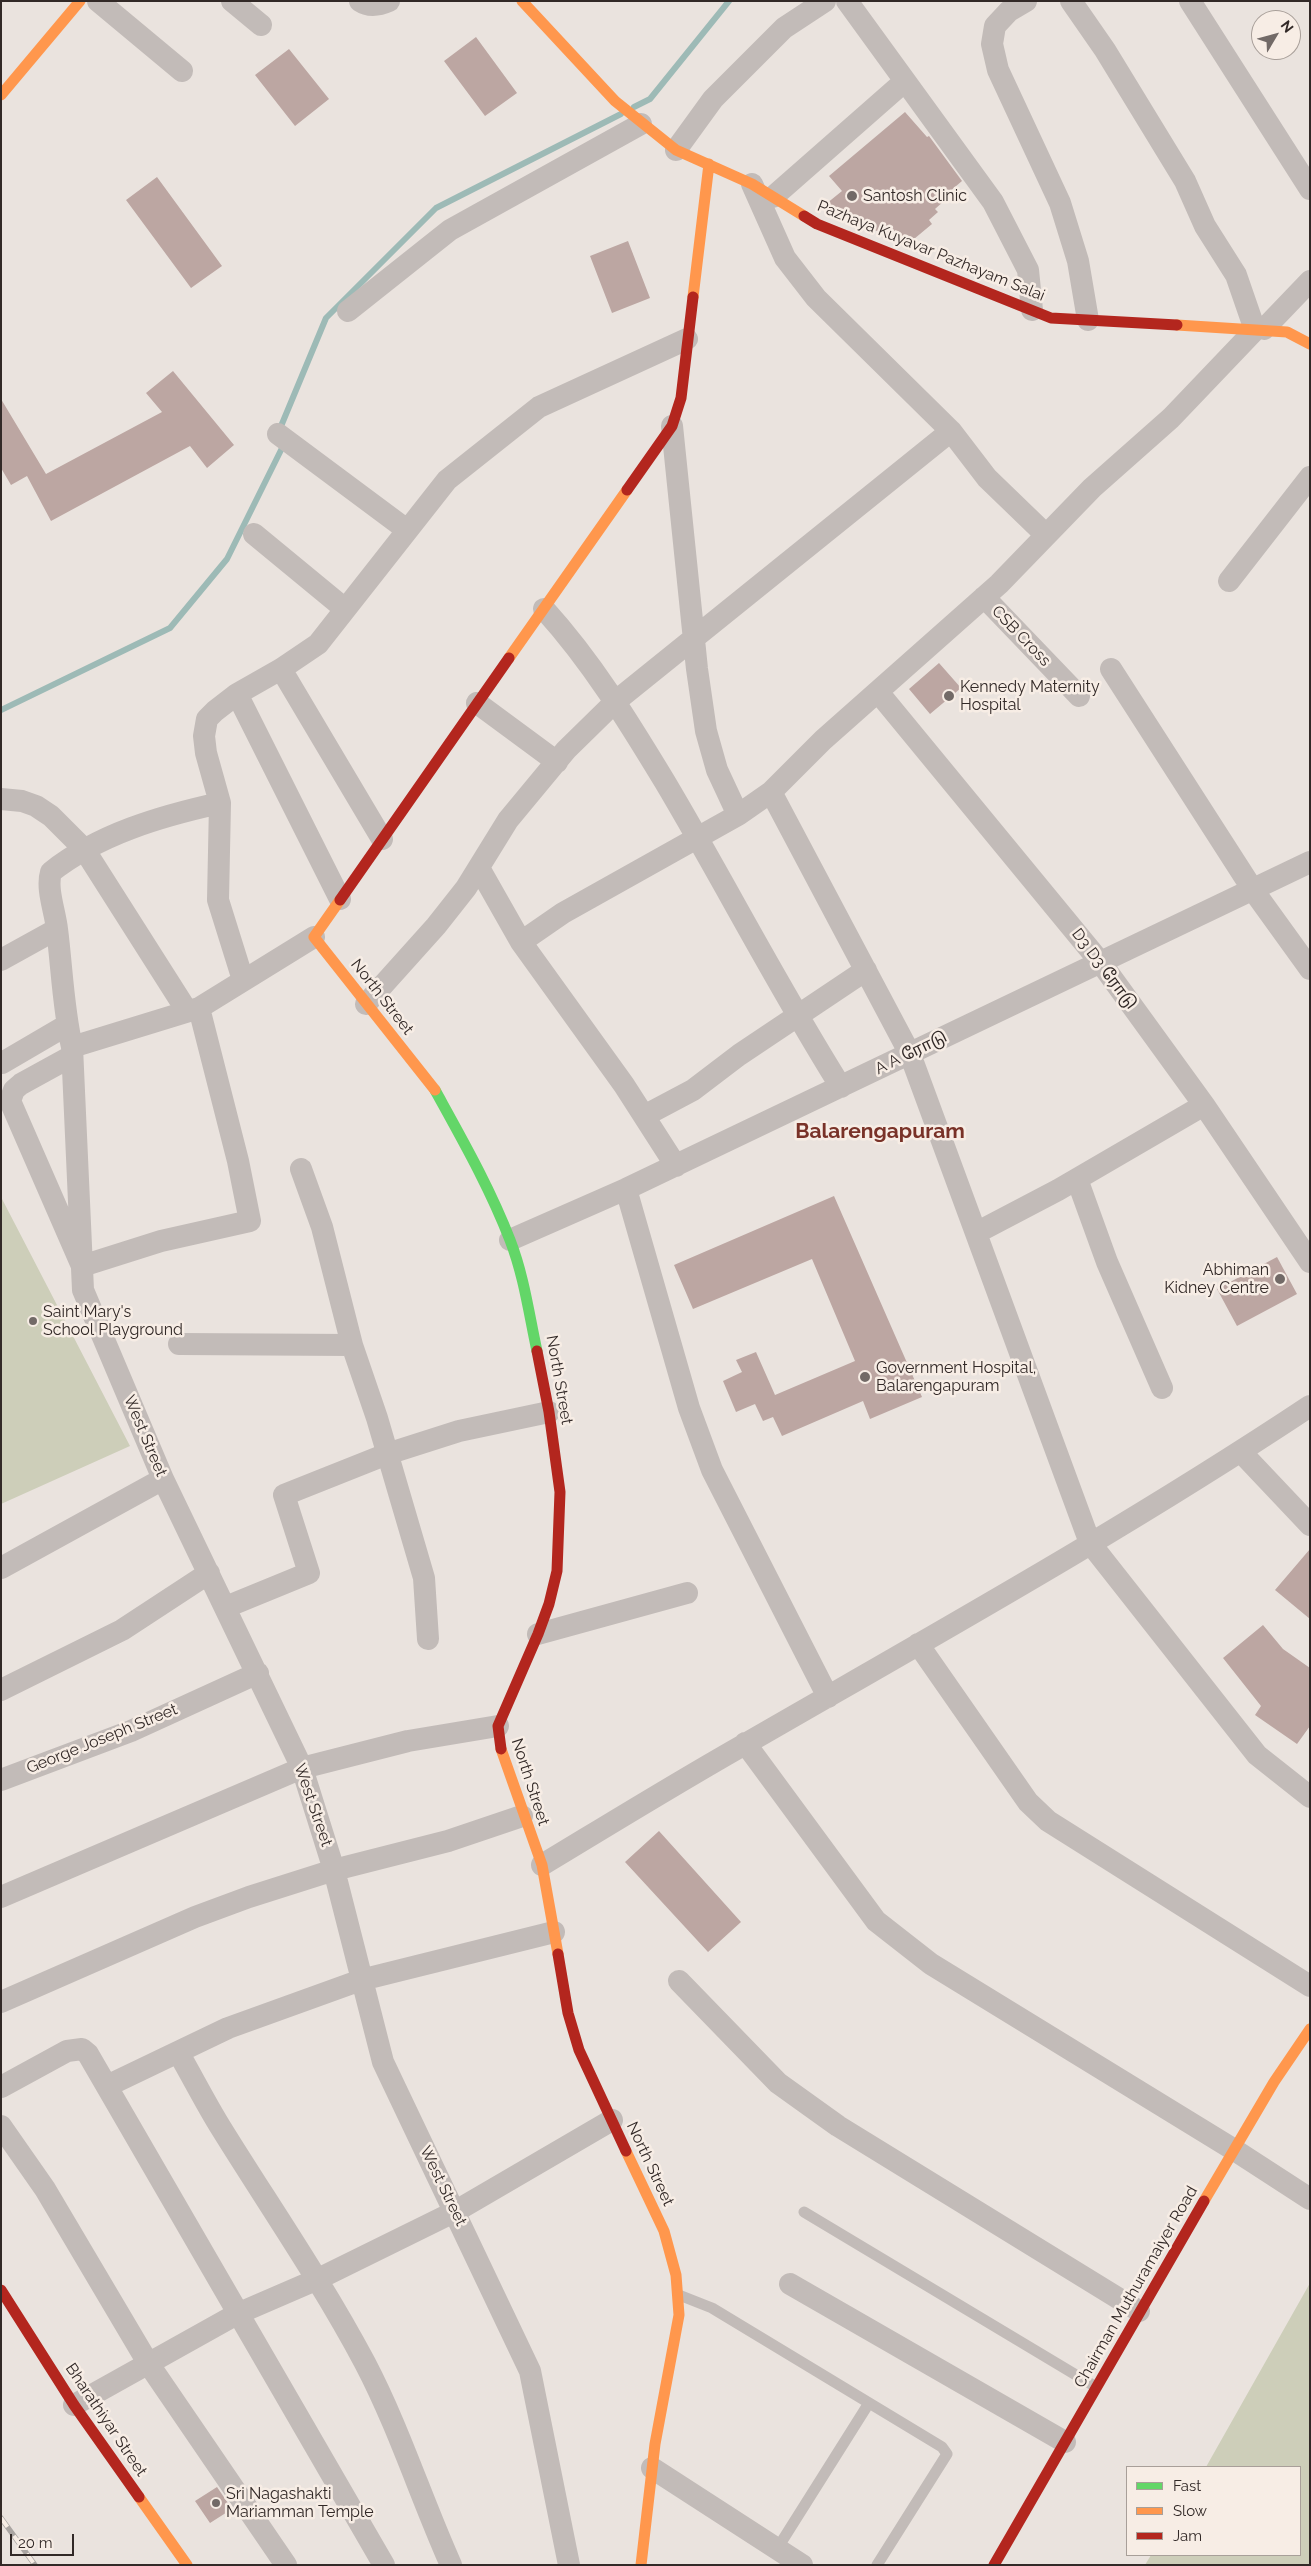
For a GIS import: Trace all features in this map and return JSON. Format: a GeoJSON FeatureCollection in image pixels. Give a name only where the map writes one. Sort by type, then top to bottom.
{"type":"FeatureCollection","features":[{"type":"Feature","properties":{"kind":"street"},"geometry":{"type":"LineString","coordinates":[[1,95],[80,1]]}},
{"type":"Feature","properties":{"kind":"street"},"geometry":{"type":"LineString","coordinates":[[98,1],[182,71]]}},
{"type":"Feature","properties":{"kind":"street"},"geometry":{"type":"LineString","coordinates":[[232,1],[260,25]]}},
{"type":"Feature","properties":{"kind":"street"},"geometry":{"type":"LineString","coordinates":[[360,1],[366,5],[381,4],[389,1]]}},
{"type":"Feature","properties":{"kind":"street","name":"Pazhaya Kuyavar Pazhayam Salai"},"geometry":{"type":"LineString","coordinates":[[522,1],[615,101],[676,150],[752,184],[817,224],[1052,318],[1259,329],[1287,332],[1310,344]]}},
{"type":"Feature","properties":{"kind":"street"},"geometry":{"type":"LineString","coordinates":[[676,150],[714,99],[784,28],[825,1]]}},
{"type":"Feature","properties":{"kind":"street"},"geometry":{"type":"LineString","coordinates":[[847,1],[993,202],[1028,270],[1032,310]]}},
{"type":"Feature","properties":{"kind":"street"},"geometry":{"type":"LineString","coordinates":[[1026,1],[1009,11],[995,26],[992,44],[998,70],[1060,202],[1078,261],[1088,320]]}},
{"type":"Feature","properties":{"kind":"street"},"geometry":{"type":"LineString","coordinates":[[1071,1],[1105,50],[1185,181],[1205,226],[1236,275],[1259,329]]}},
{"type":"Feature","properties":{"kind":"street"},"geometry":{"type":"LineString","coordinates":[[1190,1],[1310,189]]}},
{"type":"Feature","properties":{"kind":"street"},"geometry":{"type":"LineString","coordinates":[[773,197],[906,81]]}},
{"type":"Feature","properties":{"kind":"street"},"geometry":{"type":"LineString","coordinates":[[348,311],[450,230],[642,124]]}},
{"type":"Feature","properties":{"kind":"street"},"geometry":{"type":"LineString","coordinates":[[1,799],[22,801],[36,806],[51,816],[84,850],[193,1009],[238,1161],[250,1221],[162,1241],[82,1266],[10,1101],[14,1090],[72,1052],[193,1009],[314,937],[672,426],[681,398],[709,164]]}},
{"type":"Feature","properties":{"kind":"street"},"geometry":{"type":"LineString","coordinates":[[752,184],[785,258],[816,298],[951,431],[987,478],[1046,535]]}},
{"type":"Feature","properties":{"kind":"street"},"geometry":{"type":"LineString","coordinates":[[521,942],[563,913],[697,836],[738,815],[771,792],[823,740],[984,598],[1092,488],[1171,418],[1310,280]]}},
{"type":"Feature","properties":{"kind":"street"},"geometry":{"type":"LineString","coordinates":[[243,980],[218,900],[220,803],[206,753],[204,736],[207,719],[214,711],[238,694],[318,644],[447,480],[539,407],[687,339]]}},
{"type":"Feature","properties":{"kind":"street"},"geometry":{"type":"LineString","coordinates":[[672,426],[706,731],[717,770],[738,815]]}},
{"type":"Feature","properties":{"kind":"street"},"geometry":{"type":"LineString","coordinates":[[366,1004],[436,926],[466,888],[508,820],[557,762],[616,701],[694,636],[951,431]]}},
{"type":"Feature","properties":{"kind":"street"},"geometry":{"type":"LineString","coordinates":[[278,434],[408,530]]}},
{"type":"Feature","properties":{"kind":"street"},"geometry":{"type":"LineString","coordinates":[[1229,581],[1310,477]]}},
{"type":"Feature","properties":{"kind":"street"},"geometry":{"type":"LineString","coordinates":[[254,534],[345,609]]}},
{"type":"Feature","properties":{"kind":"street","name":"CSB Cross"},"geometry":{"type":"LineString","coordinates":[[984,598],[1079,696]]}},
{"type":"Feature","properties":{"kind":"street"},"geometry":{"type":"LineString","coordinates":[[544,609],[572,640],[616,701],[697,836],[797,1017],[840,1087]]}},
{"type":"Feature","properties":{"kind":"street"},"geometry":{"type":"LineString","coordinates":[[281,668],[382,839]]}},
{"type":"Feature","properties":{"kind":"street"},"geometry":{"type":"LineString","coordinates":[[1111,669],[1253,890],[1310,969]]}},
{"type":"Feature","properties":{"kind":"street","name":"D3 D3 ரோடு"},"geometry":{"type":"LineString","coordinates":[[878,692],[1101,962],[1204,1106],[1310,1262]]}},
{"type":"Feature","properties":{"kind":"street"},"geometry":{"type":"LineString","coordinates":[[238,694],[340,899]]}},
{"type":"Feature","properties":{"kind":"street"},"geometry":{"type":"LineString","coordinates":[[477,704],[557,762]]}},
{"type":"Feature","properties":{"kind":"street"},"geometry":{"type":"LineString","coordinates":[[771,792],[910,1054],[1090,1543],[1257,1755],[1310,1797]]}},
{"type":"Feature","properties":{"kind":"street"},"geometry":{"type":"LineString","coordinates":[[84,850],[163,816],[220,803]]}},
{"type":"Feature","properties":{"kind":"street","name":"West Street"},"geometry":{"type":"LineString","coordinates":[[84,850],[51,872],[49,880],[72,1052],[83,1290],[163,1479],[258,1673],[302,1768],[334,1870],[383,2062],[456,2211],[530,2371],[569,2565]]}},
{"type":"Feature","properties":{"kind":"street","name":"A A ரோடு"},"geometry":{"type":"LineString","coordinates":[[510,1240],[676,1166],[1310,862]]}},
{"type":"Feature","properties":{"kind":"street"},"geometry":{"type":"LineString","coordinates":[[479,868],[521,942],[644,1116],[676,1166]]}},
{"type":"Feature","properties":{"kind":"street"},"geometry":{"type":"LineString","coordinates":[[1,960],[57,929]]}},
{"type":"Feature","properties":{"kind":"street","name":"North Street"},"geometry":{"type":"LineString","coordinates":[[314,937],[434,1089],[469,1152],[510,1240],[524,1287],[549,1412],[560,1492],[557,1571],[549,1604],[538,1634],[498,1726],[498,1740],[522,1816],[542,1865],[568,2013],[577,2040],[612,2120],[664,2231],[676,2275],[679,2315],[652,2468],[642,2565]]}},
{"type":"Feature","properties":{"kind":"street"},"geometry":{"type":"LineString","coordinates":[[644,1116],[693,1090],[739,1055],[866,970]]}},
{"type":"Feature","properties":{"kind":"street"},"geometry":{"type":"LineString","coordinates":[[2,1063],[67,1025]]}},
{"type":"Feature","properties":{"kind":"street"},"geometry":{"type":"LineString","coordinates":[[976,1233],[1077,1179],[1204,1106]]}},
{"type":"Feature","properties":{"kind":"street"},"geometry":{"type":"LineString","coordinates":[[301,1168],[322,1227],[352,1345],[424,1578],[428,1639]]}},
{"type":"Feature","properties":{"kind":"street"},"geometry":{"type":"LineString","coordinates":[[1077,1179],[1107,1262],[1162,1388]]}},
{"type":"Feature","properties":{"kind":"street"},"geometry":{"type":"LineString","coordinates":[[626,1189],[689,1408],[712,1470],[828,1697]]}},
{"type":"Feature","properties":{"kind":"street"},"geometry":{"type":"LineString","coordinates":[[179,1344],[352,1345]]}},
{"type":"Feature","properties":{"kind":"street"},"geometry":{"type":"LineString","coordinates":[[542,1865],[745,1743],[828,1697],[1090,1543],[1241,1452],[1310,1406]]}},
{"type":"Feature","properties":{"kind":"street"},"geometry":{"type":"LineString","coordinates":[[226,1607],[309,1573],[284,1495],[387,1454],[459,1431],[549,1412]]}},
{"type":"Feature","properties":{"kind":"street"},"geometry":{"type":"LineString","coordinates":[[1241,1452],[1310,1525]]}},
{"type":"Feature","properties":{"kind":"street"},"geometry":{"type":"LineString","coordinates":[[1,1568],[163,1479]]}},
{"type":"Feature","properties":{"kind":"street"},"geometry":{"type":"LineString","coordinates":[[1,1690],[122,1630],[209,1574]]}},
{"type":"Feature","properties":{"kind":"street"},"geometry":{"type":"LineString","coordinates":[[538,1634],[687,1593]]}},
{"type":"Feature","properties":{"kind":"street"},"geometry":{"type":"LineString","coordinates":[[918,1644],[1028,1802],[1048,1821],[1310,1986]]}},
{"type":"Feature","properties":{"kind":"street","name":"George Joseph Street"},"geometry":{"type":"LineString","coordinates":[[1,1780],[131,1731],[258,1673]]}},
{"type":"Feature","properties":{"kind":"street"},"geometry":{"type":"LineString","coordinates":[[1,1897],[302,1768],[408,1741],[498,1726]]}},
{"type":"Feature","properties":{"kind":"street"},"geometry":{"type":"LineString","coordinates":[[745,1743],[876,1920],[931,1964],[1236,2151],[1310,2199]]}},
{"type":"Feature","properties":{"kind":"street"},"geometry":{"type":"LineString","coordinates":[[1,2002],[195,1917],[334,1870],[448,1841],[522,1816]]}},
{"type":"Feature","properties":{"kind":"street"},"geometry":{"type":"LineString","coordinates":[[107,2086],[228,2028],[361,1980],[554,1932]]}},
{"type":"Feature","properties":{"kind":"street"},"geometry":{"type":"LineString","coordinates":[[679,1981],[778,2083],[830,2120],[1139,2311]]}},
{"type":"Feature","properties":{"kind":"street","name":"Chairman Muthuramaiyer Road"},"geometry":{"type":"LineString","coordinates":[[994,2565],[1139,2311],[1236,2151],[1274,2082],[1310,2029]]}},
{"type":"Feature","properties":{"kind":"street"},"geometry":{"type":"LineString","coordinates":[[1,2087],[76,2048],[82,2049],[88,2054],[384,2565]]}},
{"type":"Feature","properties":{"kind":"street"},"geometry":{"type":"LineString","coordinates":[[178,2052],[220,2127],[318,2279],[366,2365],[404,2446],[424,2504],[451,2565]]}},
{"type":"Feature","properties":{"kind":"street"},"geometry":{"type":"LineString","coordinates":[[74,2405],[237,2314],[318,2279],[456,2211],[612,2120]]}},
{"type":"Feature","properties":{"kind":"street"},"geometry":{"type":"LineString","coordinates":[[1,2126],[45,2189],[148,2363],[286,2565]]}},
{"type":"Feature","properties":{"kind":"street"},"geometry":{"type":"LineString","coordinates":[[790,2284],[1065,2442]]}},
{"type":"Feature","properties":{"kind":"street","name":"Bharathiyar Street"},"geometry":{"type":"LineString","coordinates":[[1,2290],[74,2405],[187,2565]]}},
{"type":"Feature","properties":{"kind":"street"},"geometry":{"type":"LineString","coordinates":[[652,2468],[802,2565]]}},
{"type":"Feature","properties":{"kind":"lane"},"geometry":{"type":"LineString","coordinates":[[804,2212],[1096,2387]]}},
{"type":"Feature","properties":{"kind":"lane"},"geometry":{"type":"LineString","coordinates":[[677,2294],[712,2308],[942,2447],[947,2454],[877,2565]]}},
{"type":"Feature","properties":{"kind":"lane"},"geometry":{"type":"LineString","coordinates":[[778,2549],[869,2403]]}},
{"type":"Feature","properties":{"kind":"green space","name":"Saint Mary's School Playground"},"geometry":{"type":"Polygon","coordinates":[[[1,1197],[130,1446],[1,1504],[1,1197]]]}},
{"type":"Feature","properties":{"kind":"green space"},"geometry":{"type":"Polygon","coordinates":[[[1310,2283],[1310,2565],[1145,2565],[1150,2556],[1301,2556],[1301,2466],[1207,2466],[1310,2283]]]}},
{"type":"Feature","properties":{"kind":"building"},"geometry":{"type":"Polygon","coordinates":[[[476,37],[517,93],[485,116],[444,61],[476,37]]]}},
{"type":"Feature","properties":{"kind":"building"},"geometry":{"type":"Polygon","coordinates":[[[289,49],[329,99],[295,126],[255,75],[289,49]]]}},
{"type":"Feature","properties":{"kind":"building"},"geometry":{"type":"Polygon","coordinates":[[[905,112],[927,137],[929,136],[962,181],[942,198],[944,201],[935,209],[938,212],[929,220],[932,224],[908,244],[895,231],[889,236],[821,208],[842,191],[829,176],[905,112]]]}},
{"type":"Feature","properties":{"kind":"building"},"geometry":{"type":"Polygon","coordinates":[[[157,177],[222,266],[191,288],[126,200],[157,177]]]}},
{"type":"Feature","properties":{"kind":"building"},"geometry":{"type":"Polygon","coordinates":[[[628,241],[650,298],[612,313],[590,256],[628,241]]]}},
{"type":"Feature","properties":{"kind":"building"},"geometry":{"type":"Polygon","coordinates":[[[173,371],[234,445],[207,468],[190,446],[51,521],[27,476],[11,485],[1,468],[1,399],[46,474],[162,412],[146,393],[173,371]]]}},
{"type":"Feature","properties":{"kind":"building"},"geometry":{"type":"Polygon","coordinates":[[[939,663],[961,688],[930,714],[909,689],[939,663]]]}},
{"type":"Feature","properties":{"kind":"building"},"geometry":{"type":"Polygon","coordinates":[[[834,1196],[922,1397],[870,1419],[863,1401],[782,1436],[773,1417],[763,1421],[755,1404],[736,1412],[723,1381],[742,1372],[736,1360],[756,1352],[775,1395],[855,1361],[812,1259],[693,1309],[674,1265],[834,1196]]]}},
{"type":"Feature","properties":{"kind":"building"},"geometry":{"type":"Polygon","coordinates":[[[1277,1257],[1297,1294],[1237,1326],[1217,1289],[1277,1257]]]}},
{"type":"Feature","properties":{"kind":"building"},"geometry":{"type":"Polygon","coordinates":[[[1310,1549],[1310,1619],[1275,1590],[1310,1549]]]}},
{"type":"Feature","properties":{"kind":"building"},"geometry":{"type":"Polygon","coordinates":[[[1263,1625],[1283,1649],[1310,1668],[1310,1726],[1297,1744],[1255,1715],[1261,1706],[1223,1658],[1263,1625]]]}},
{"type":"Feature","properties":{"kind":"building"},"geometry":{"type":"Polygon","coordinates":[[[659,1831],[741,1922],[708,1952],[625,1862],[659,1831]]]}},
{"type":"Feature","properties":{"kind":"building","name":"Sri Nagashakti Mariamman Temple"},"geometry":{"type":"Polygon","coordinates":[[[217,2487],[232,2509],[210,2523],[195,2501],[217,2487]]]}},
{"type":"Feature","properties":{"kind":"waterway"},"geometry":{"type":"LineString","coordinates":[[634,107],[650,99],[729,1]]}},
{"type":"Feature","properties":{"kind":"waterway"},"geometry":{"type":"LineString","coordinates":[[279,431],[326,318],[436,208],[621,114]]}},
{"type":"Feature","properties":{"kind":"waterway"},"geometry":{"type":"LineString","coordinates":[[1,710],[170,628],[227,559],[284,444]]}},
{"type":"Feature","properties":{"kind":"railway"},"geometry":{"type":"LineString","coordinates":[[1,2518],[35,2565]]}},
{"type":"Feature","properties":{"kind":"traffic: fast"},"geometry":{"type":"LineString","coordinates":[[435,1090],[485,1183],[510,1240],[523,1281],[537,1351]]}},
{"type":"Feature","properties":{"kind":"traffic: slow"},"geometry":{"type":"LineString","coordinates":[[1,95],[80,1]]}},
{"type":"Feature","properties":{"kind":"traffic: slow"},"geometry":{"type":"LineString","coordinates":[[522,1],[615,101],[676,150],[752,184],[804,216]]}},
{"type":"Feature","properties":{"kind":"traffic: slow"},"geometry":{"type":"LineString","coordinates":[[693,297],[709,164]]}},
{"type":"Feature","properties":{"kind":"traffic: slow"},"geometry":{"type":"LineString","coordinates":[[1177,325],[1287,332],[1310,344]]}},
{"type":"Feature","properties":{"kind":"traffic: slow"},"geometry":{"type":"LineString","coordinates":[[509,658],[627,490]]}},
{"type":"Feature","properties":{"kind":"traffic: slow"},"geometry":{"type":"LineString","coordinates":[[340,900],[314,937],[435,1090]]}},
{"type":"Feature","properties":{"kind":"traffic: slow"},"geometry":{"type":"LineString","coordinates":[[501,1749],[542,1865],[558,1954]]}},
{"type":"Feature","properties":{"kind":"traffic: slow"},"geometry":{"type":"LineString","coordinates":[[1204,2201],[1274,2082],[1310,2029]]}},
{"type":"Feature","properties":{"kind":"traffic: slow"},"geometry":{"type":"LineString","coordinates":[[626,2151],[664,2231],[676,2275],[679,2315],[655,2444],[641,2565]]}},
{"type":"Feature","properties":{"kind":"traffic: slow"},"geometry":{"type":"LineString","coordinates":[[139,2497],[187,2565]]}},
{"type":"Feature","properties":{"kind":"traffic: jam"},"geometry":{"type":"LineString","coordinates":[[804,216],[817,224],[1051,318],[1177,325]]}},
{"type":"Feature","properties":{"kind":"traffic: jam"},"geometry":{"type":"LineString","coordinates":[[627,490],[672,426],[681,398],[693,297]]}},
{"type":"Feature","properties":{"kind":"traffic: jam"},"geometry":{"type":"LineString","coordinates":[[340,900],[509,658]]}},
{"type":"Feature","properties":{"kind":"traffic: jam"},"geometry":{"type":"LineString","coordinates":[[501,1749],[498,1726],[538,1634],[549,1604],[557,1571],[560,1492],[549,1412],[537,1351]]}},
{"type":"Feature","properties":{"kind":"traffic: jam"},"geometry":{"type":"LineString","coordinates":[[558,1954],[568,2013],[579,2050],[626,2151]]}},
{"type":"Feature","properties":{"kind":"traffic: jam"},"geometry":{"type":"LineString","coordinates":[[994,2565],[1204,2201]]}},
{"type":"Feature","properties":{"kind":"traffic: jam"},"geometry":{"type":"LineString","coordinates":[[1,2290],[74,2405],[139,2497]]}},
{"type":"Feature","properties":{"kind":"place","name":"Santosh Clinic"},"geometry":{"type":"Point","coordinates":[852,196]}},
{"type":"Feature","properties":{"kind":"place","name":"Kennedy Maternity Hospital"},"geometry":{"type":"Point","coordinates":[949,696]}},
{"type":"Feature","properties":{"kind":"place","name":"Abhiman Kidney Centre"},"geometry":{"type":"Point","coordinates":[1280,1279]}},
{"type":"Feature","properties":{"kind":"place","name":"Saint Mary's School Playground"},"geometry":{"type":"Point","coordinates":[33,1321]}},
{"type":"Feature","properties":{"kind":"place","name":"Government Hospital, Balarengapuram"},"geometry":{"type":"Point","coordinates":[865,1377]}},
{"type":"Feature","properties":{"kind":"place","name":"Sri Nagashakti Mariamman Temple"},"geometry":{"type":"Point","coordinates":[216,2503]}},
{"type":"Feature","properties":{"kind":"district","name":"Balarengapuram"},"geometry":{"type":"Point","coordinates":[880,1132]}}]}
